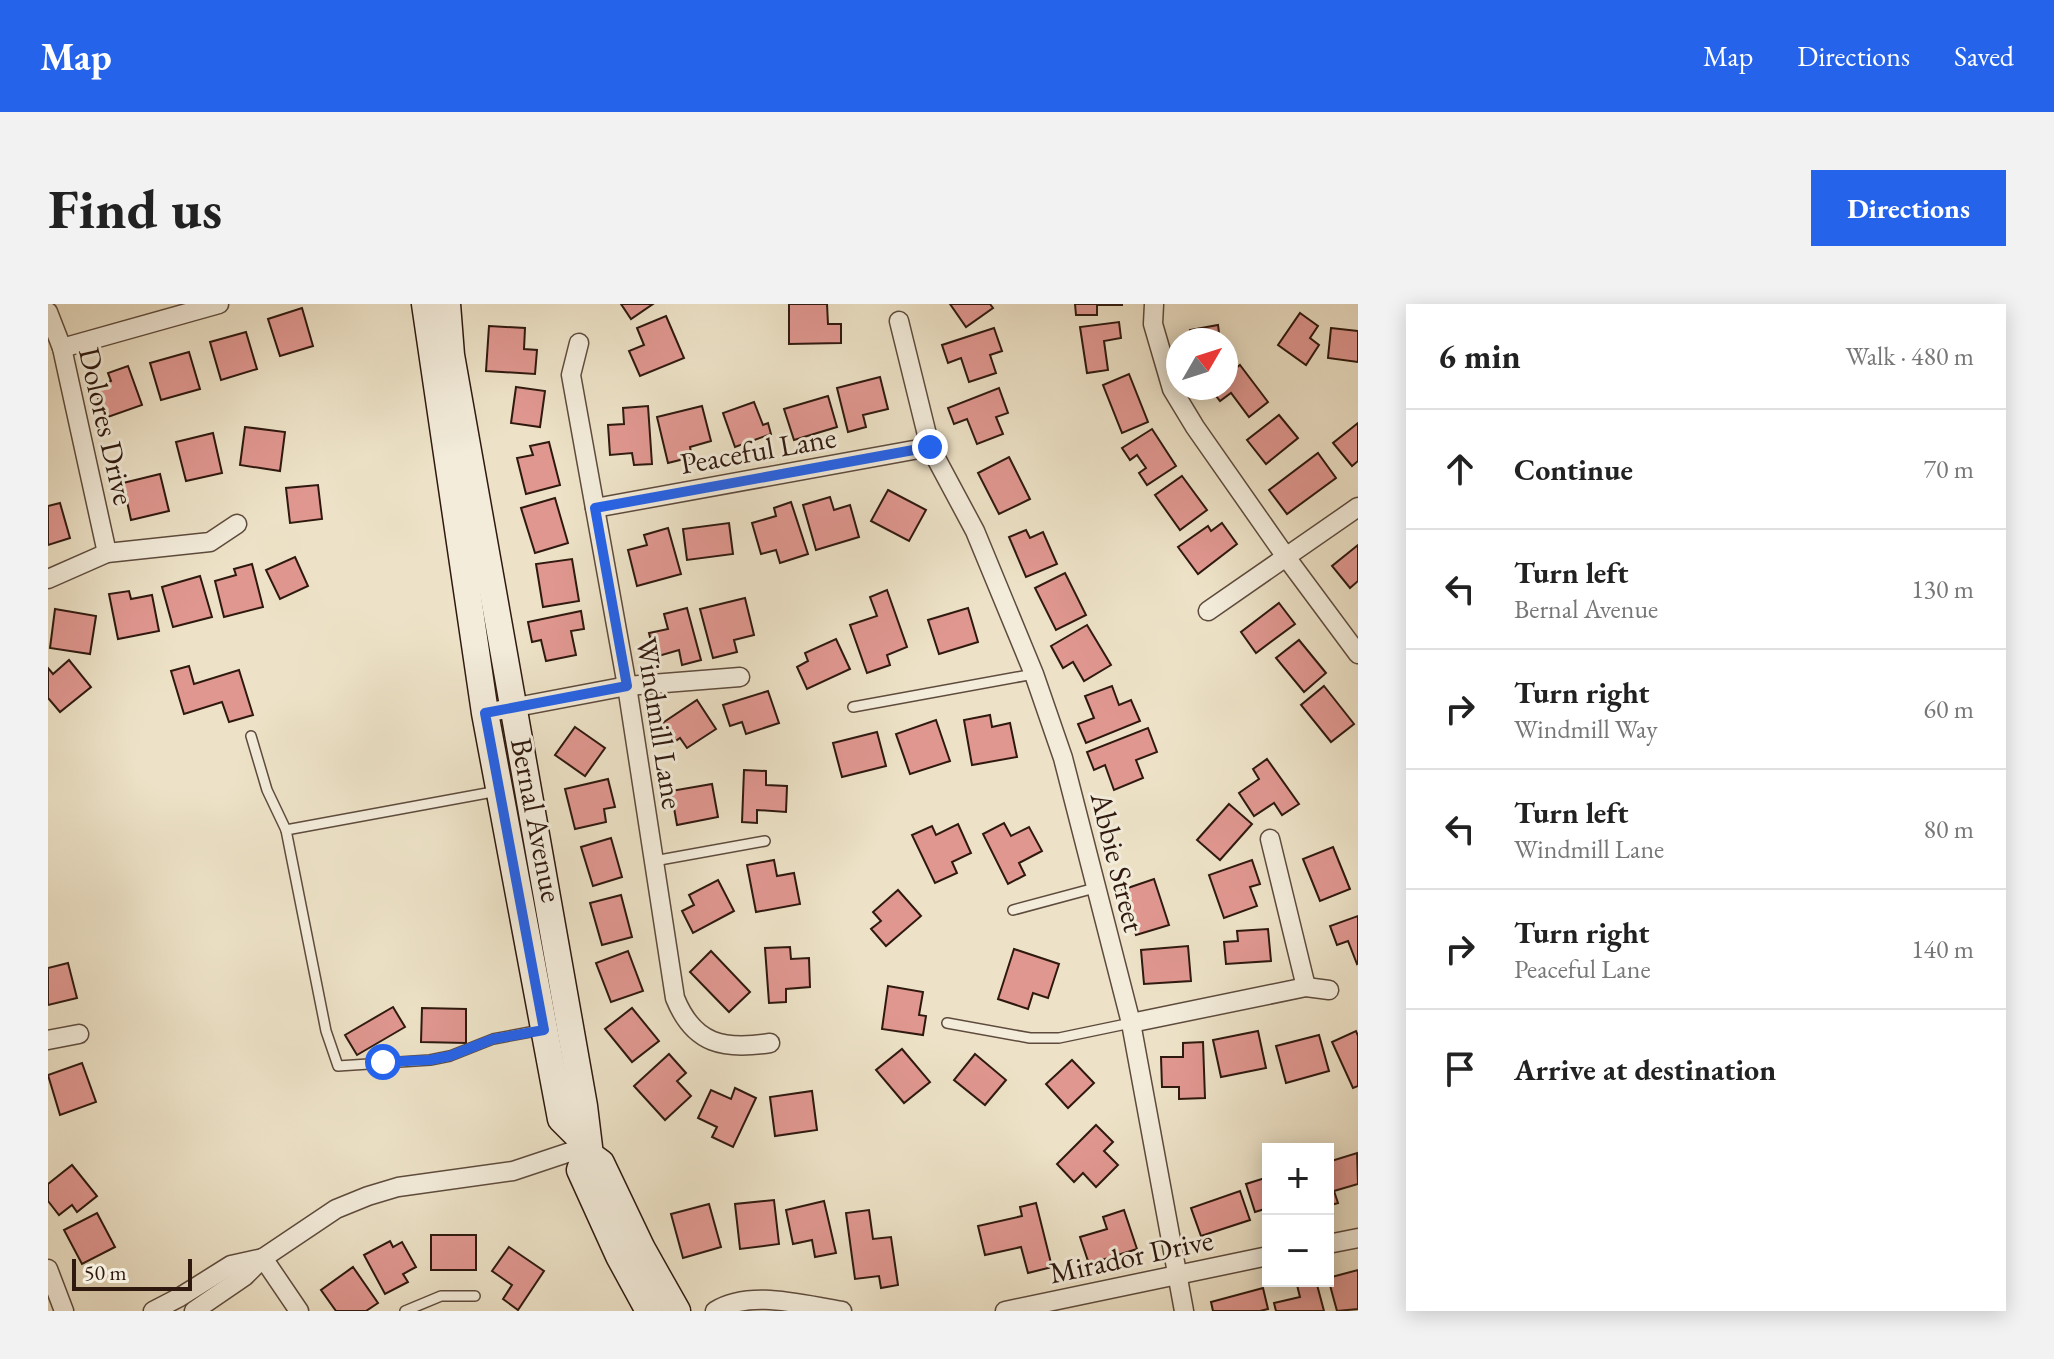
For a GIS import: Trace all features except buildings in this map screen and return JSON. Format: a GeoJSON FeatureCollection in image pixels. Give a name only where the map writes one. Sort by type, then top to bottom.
{"type":"FeatureCollection","features":[{"type":"Feature","properties":{"kind":"main road","name":"Bernal Avenue"},"geometry":{"type":"LineString","coordinates":[[425,304],[485,713],[561,1119],[601,1163],[642,1249],[677,1311]]}},
{"type":"Feature","properties":{"kind":"main road","name":"Bernal Avenue"},"geometry":{"type":"LineString","coordinates":[[447,304],[451,355],[584,1106],[589,1150],[580,1170],[619,1256],[649,1311]]}},
{"type":"Feature","properties":{"kind":"street"},"geometry":{"type":"LineString","coordinates":[[62,348],[219,304]]}},
{"type":"Feature","properties":{"kind":"street"},"geometry":{"type":"LineString","coordinates":[[1154,304],[1153,324],[1172,389],[1286,557],[1358,654]]}},
{"type":"Feature","properties":{"kind":"street","name":"Dolores Drive"},"geometry":{"type":"LineString","coordinates":[[48,312],[62,348],[107,553]]}},
{"type":"Feature","properties":{"kind":"street","name":"Abbie Street"},"geometry":{"type":"LineString","coordinates":[[899,321],[930,447],[975,531],[1034,674],[1063,758],[1131,1023],[1184,1311]]}},
{"type":"Feature","properties":{"kind":"street","name":"Windmill Lane"},"geometry":{"type":"LineString","coordinates":[[579,343],[571,375],[627,686],[675,998],[688,1023],[714,1042],[744,1047],[770,1043]]}},
{"type":"Feature","properties":{"kind":"street","name":"Peaceful Lane"},"geometry":{"type":"LineString","coordinates":[[595,508],[930,447]]}},
{"type":"Feature","properties":{"kind":"street"},"geometry":{"type":"LineString","coordinates":[[1208,611],[1358,507]]}},
{"type":"Feature","properties":{"kind":"street"},"geometry":{"type":"LineString","coordinates":[[48,579],[107,553],[210,542],[237,524]]}},
{"type":"Feature","properties":{"kind":"street"},"geometry":{"type":"LineString","coordinates":[[485,713],[627,686],[740,677]]}},
{"type":"Feature","properties":{"kind":"street"},"geometry":{"type":"LineString","coordinates":[[1270,839],[1306,987]]}},
{"type":"Feature","properties":{"kind":"street"},"geometry":{"type":"LineString","coordinates":[[1131,1023],[1306,987],[1329,990]]}},
{"type":"Feature","properties":{"kind":"street"},"geometry":{"type":"LineString","coordinates":[[48,1040],[79,1034]]}},
{"type":"Feature","properties":{"kind":"street"},"geometry":{"type":"LineString","coordinates":[[194,1311],[245,1276],[263,1258],[336,1209],[398,1187],[513,1171],[589,1150]]}},
{"type":"Feature","properties":{"kind":"street"},"geometry":{"type":"LineString","coordinates":[[1334,1243],[1358,1238]]}},
{"type":"Feature","properties":{"kind":"street","name":"Mirador Drive"},"geometry":{"type":"LineString","coordinates":[[1005,1311],[1262,1257]]}},
{"type":"Feature","properties":{"kind":"street"},"geometry":{"type":"LineString","coordinates":[[153,1311],[231,1265],[263,1258]]}},
{"type":"Feature","properties":{"kind":"street"},"geometry":{"type":"LineString","coordinates":[[263,1258],[299,1311]]}},
{"type":"Feature","properties":{"kind":"street"},"geometry":{"type":"LineString","coordinates":[[48,1269],[64,1311]]}},
{"type":"Feature","properties":{"kind":"street"},"geometry":{"type":"LineString","coordinates":[[715,1311],[744,1300],[767,1300],[842,1311]]}},
{"type":"Feature","properties":{"kind":"lane"},"geometry":{"type":"LineString","coordinates":[[853,707],[1034,674]]}},
{"type":"Feature","properties":{"kind":"lane"},"geometry":{"type":"LineString","coordinates":[[251,736],[267,790],[286,830],[326,1031],[338,1066],[430,1060],[450,1056],[493,1039],[544,1030]]}},
{"type":"Feature","properties":{"kind":"lane"},"geometry":{"type":"LineString","coordinates":[[286,830],[499,791]]}},
{"type":"Feature","properties":{"kind":"lane"},"geometry":{"type":"LineString","coordinates":[[654,861],[765,841]]}},
{"type":"Feature","properties":{"kind":"lane"},"geometry":{"type":"LineString","coordinates":[[1013,910],[1095,888]]}},
{"type":"Feature","properties":{"kind":"lane"},"geometry":{"type":"LineString","coordinates":[[947,1023],[1030,1038],[1059,1038],[1131,1023]]}},
{"type":"Feature","properties":{"kind":"lane"},"geometry":{"type":"LineString","coordinates":[[405,1311],[441,1296],[475,1296]]}},
{"type":"Feature","properties":{"kind":"route"},"geometry":{"type":"LineString","coordinates":[[383,1062],[430,1060],[450,1056],[493,1039],[544,1030],[485,713],[627,686],[595,508],[930,447]]}}]}
